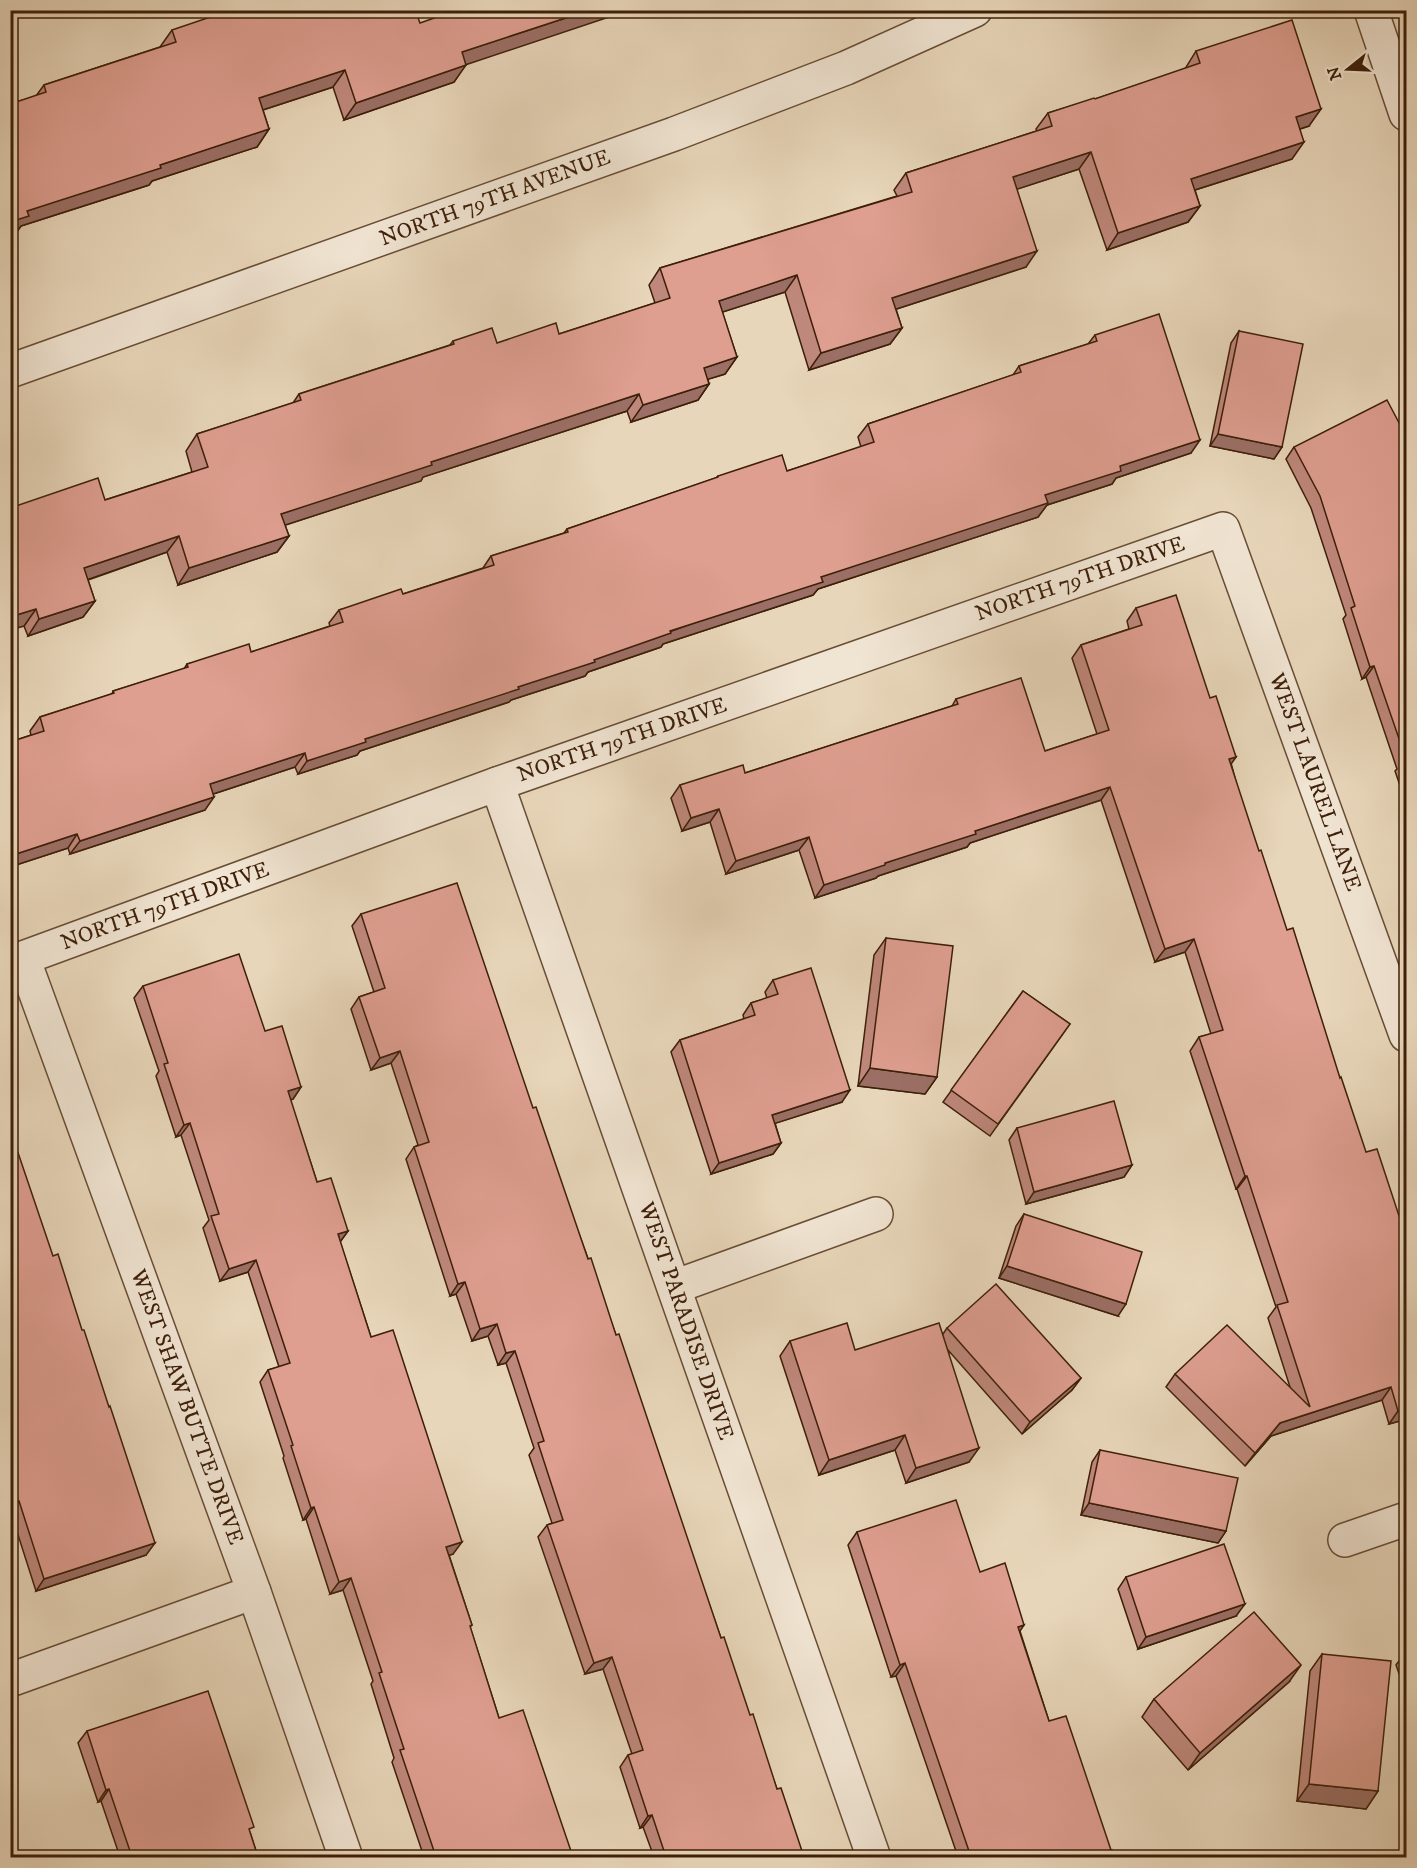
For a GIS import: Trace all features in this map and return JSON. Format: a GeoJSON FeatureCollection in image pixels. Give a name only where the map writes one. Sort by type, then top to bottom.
{"type":"FeatureCollection","features":[{"type":"Feature","properties":{"kind":"street","name":"NORTH 79TH AVENUE"},"geometry":{"type":"LineString","coordinates":[[10,371],[674,134],[846,68],[975,10]]}},
{"type":"Feature","properties":{"kind":"street"},"geometry":{"type":"LineString","coordinates":[[1371,10],[1407,114]]}},
{"type":"Feature","properties":{"kind":"street","name":"NORTH 79TH DRIVE"},"geometry":{"type":"LineString","coordinates":[[23,958],[497,784],[1223,529]]}},
{"type":"Feature","properties":{"kind":"street","name":"WEST LAUREL LANE"},"geometry":{"type":"LineString","coordinates":[[1223,529],[1407,1035]]}},
{"type":"Feature","properties":{"kind":"street","name":"WEST PARADISE DRIVE"},"geometry":{"type":"LineString","coordinates":[[497,784],[874,1857]]}},
{"type":"Feature","properties":{"kind":"street","name":"WEST SHAW BUTTE DRIVE"},"geometry":{"type":"LineString","coordinates":[[23,958],[254,1592],[345,1857]]}},
{"type":"Feature","properties":{"kind":"street"},"geometry":{"type":"LineString","coordinates":[[674,1287],[876,1214]]}},
{"type":"Feature","properties":{"kind":"street"},"geometry":{"type":"LineString","coordinates":[[1345,1540],[1407,1519]]}},
{"type":"Feature","properties":{"kind":"street"},"geometry":{"type":"LineString","coordinates":[[10,1680],[254,1592]]}},
{"type":"Feature","properties":{"kind":"building"},"geometry":{"type":"Polygon","coordinates":[[[231,10],[415,10],[420,23],[457,10],[590,10],[462,52],[466,65],[356,103],[345,70],[259,98],[269,129],[160,165],[161,168],[27,211],[29,216],[10,222],[10,104],[46,92],[44,85],[176,42],[172,30],[231,10]]]}},
{"type":"Feature","properties":{"kind":"building"},"geometry":{"type":"Polygon","coordinates":[[[1292,20],[1321,109],[1296,117],[1304,142],[1191,179],[1200,206],[1118,233],[1091,152],[1013,177],[1037,251],[892,298],[902,328],[821,353],[797,275],[719,301],[737,357],[704,368],[709,384],[643,405],[639,394],[281,514],[289,536],[189,568],[179,536],[84,568],[95,601],[39,619],[36,609],[10,617],[10,508],[98,478],[105,500],[208,467],[197,434],[301,400],[299,394],[454,344],[453,341],[492,328],[497,343],[556,323],[559,334],[670,298],[660,268],[912,192],[906,173],[1052,126],[1048,113],[1200,63],[1196,51],[1292,20]]]}},
{"type":"Feature","properties":{"kind":"building"},"geometry":{"type":"Polygon","coordinates":[[[1159,314],[1200,440],[1120,466],[1121,471],[1045,495],[1048,503],[821,577],[823,582],[670,631],[671,633],[594,660],[595,662],[518,687],[519,689],[365,739],[366,742],[307,761],[305,753],[210,784],[214,797],[80,841],[77,834],[10,856],[10,742],[44,731],[40,717],[249,644],[251,652],[343,622],[339,610],[401,589],[403,594],[494,565],[491,556],[568,532],[567,529],[718,476],[782,455],[787,471],[874,442],[868,424],[1021,372],[1019,366],[1097,341],[1095,335],[1159,314]]]}},
{"type":"Feature","properties":{"kind":"building"},"geometry":{"type":"Polygon","coordinates":[[[1239,331],[1303,344],[1282,447],[1218,434],[1239,331]]]}},
{"type":"Feature","properties":{"kind":"building"},"geometry":{"type":"Polygon","coordinates":[[[1387,400],[1407,438],[1407,768],[1404,760],[1406,759],[1374,666],[1370,667],[1351,608],[1355,606],[1320,496],[1294,447],[1387,400]]]}},
{"type":"Feature","properties":{"kind":"building"},"geometry":{"type":"Polygon","coordinates":[[[1176,595],[1210,698],[1216,696],[1236,757],[1229,759],[1259,851],[1261,850],[1287,930],[1293,928],[1366,1152],[1377,1149],[1407,1240],[1407,1408],[1398,1411],[1391,1387],[1280,1423],[1255,1453],[1175,1374],[1227,1325],[1310,1407],[1277,1305],[1288,1302],[1199,1037],[1223,1030],[1194,939],[1165,949],[1110,787],[975,831],[976,834],[824,885],[809,837],[736,861],[719,809],[691,818],[680,785],[743,765],[745,773],[958,704],[956,699],[1021,678],[1045,751],[1109,730],[1081,645],[1142,625],[1136,608],[1176,595]]]}},
{"type":"Feature","properties":{"kind":"building"},"geometry":{"type":"Polygon","coordinates":[[[457,883],[533,1108],[536,1107],[588,1259],[591,1258],[616,1335],[619,1334],[721,1638],[724,1637],[750,1715],[753,1714],[777,1789],[781,1788],[804,1857],[666,1857],[652,1815],[648,1816],[628,1755],[643,1750],[612,1657],[594,1663],[547,1525],[563,1520],[538,1443],[544,1441],[515,1351],[506,1353],[497,1324],[480,1329],[465,1282],[458,1284],[414,1147],[429,1142],[400,1051],[380,1058],[359,997],[385,988],[361,914],[457,883]]]}},
{"type":"Feature","properties":{"kind":"building"},"geometry":{"type":"Polygon","coordinates":[[[886,938],[953,946],[937,1077],[870,1068],[886,938]]]}},
{"type":"Feature","properties":{"kind":"building"},"geometry":{"type":"Polygon","coordinates":[[[239,954],[265,1031],[282,1026],[301,1087],[288,1091],[317,1182],[331,1178],[348,1231],[338,1234],[371,1337],[393,1330],[462,1542],[446,1547],[499,1718],[523,1710],[573,1857],[436,1857],[400,1750],[404,1749],[351,1578],[339,1582],[314,1507],[311,1508],[268,1370],[290,1363],[256,1260],[229,1269],[211,1216],[219,1214],[190,1123],[184,1125],[164,1064],[168,1063],[143,986],[239,954]]]}},
{"type":"Feature","properties":{"kind":"building"},"geometry":{"type":"Polygon","coordinates":[[[811,968],[850,1090],[772,1115],[781,1143],[719,1163],[680,1040],[755,1015],[751,1003],[778,994],[773,980],[811,968]]]}},
{"type":"Feature","properties":{"kind":"building"},"geometry":{"type":"Polygon","coordinates":[[[1023,991],[1070,1024],[998,1124],[951,1090],[1023,991]]]}},
{"type":"Feature","properties":{"kind":"building"},"geometry":{"type":"Polygon","coordinates":[[[1114,1101],[1132,1165],[1034,1192],[1017,1128],[1114,1101]]]}},
{"type":"Feature","properties":{"kind":"building"},"geometry":{"type":"Polygon","coordinates":[[[10,1129],[53,1256],[58,1254],[155,1543],[44,1579],[19,1501],[10,1504],[10,1129]]]}},
{"type":"Feature","properties":{"kind":"building"},"geometry":{"type":"Polygon","coordinates":[[[1024,1214],[1142,1252],[1126,1304],[1007,1266],[1024,1214]]]}},
{"type":"Feature","properties":{"kind":"building"},"geometry":{"type":"Polygon","coordinates":[[[996,1284],[1081,1378],[1030,1422],[947,1328],[996,1284]]]}},
{"type":"Feature","properties":{"kind":"building"},"geometry":{"type":"Polygon","coordinates":[[[847,1323],[855,1350],[939,1323],[979,1448],[916,1468],[905,1435],[829,1460],[790,1341],[847,1323]]]}},
{"type":"Feature","properties":{"kind":"building"},"geometry":{"type":"Polygon","coordinates":[[[1100,1450],[1238,1478],[1226,1531],[1089,1503],[1100,1450]]]}},
{"type":"Feature","properties":{"kind":"building"},"geometry":{"type":"Polygon","coordinates":[[[956,1500],[980,1572],[1005,1563],[1024,1625],[1018,1627],[1049,1721],[1066,1716],[1111,1850],[1104,1852],[1105,1857],[971,1857],[905,1663],[900,1665],[857,1532],[956,1500]]]}},
{"type":"Feature","properties":{"kind":"building"},"geometry":{"type":"Polygon","coordinates":[[[1224,1544],[1245,1604],[1146,1637],[1126,1577],[1224,1544]]]}},
{"type":"Feature","properties":{"kind":"building"},"geometry":{"type":"Polygon","coordinates":[[[1254,1612],[1301,1665],[1200,1753],[1154,1699],[1254,1612]]]}},
{"type":"Feature","properties":{"kind":"building"},"geometry":{"type":"Polygon","coordinates":[[[1322,1654],[1391,1661],[1378,1791],[1309,1784],[1322,1654]]]}},
{"type":"Feature","properties":{"kind":"building"},"geometry":{"type":"Polygon","coordinates":[[[208,1691],[254,1827],[249,1829],[258,1857],[132,1857],[109,1789],[106,1790],[87,1731],[208,1691]]]}}]}
